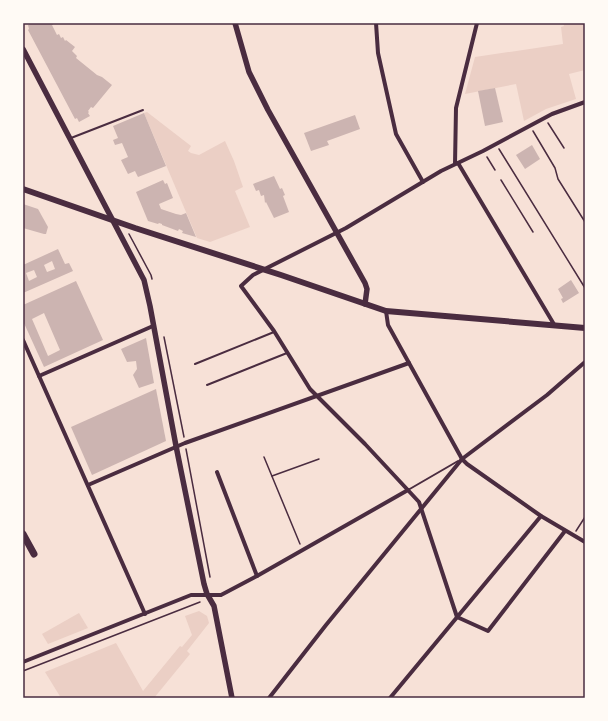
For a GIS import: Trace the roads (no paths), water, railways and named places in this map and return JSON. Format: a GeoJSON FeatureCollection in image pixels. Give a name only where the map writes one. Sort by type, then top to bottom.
{"type":"FeatureCollection","features":[{"type":"Feature","properties":{"kind":"highway"},"geometry":{"type":"LineString","coordinates":[[23,534],[34,554]]}},
{"type":"Feature","properties":{"kind":"main road"},"geometry":{"type":"LineString","coordinates":[[23,189],[135,228],[386,311],[585,328]]}},
{"type":"Feature","properties":{"kind":"street"},"geometry":{"type":"LineString","coordinates":[[235,23],[249,72],[268,110],[338,232],[368,289],[365,304]]}},
{"type":"Feature","properties":{"kind":"street"},"geometry":{"type":"LineString","coordinates":[[376,23],[378,53],[396,134],[423,182]]}},
{"type":"Feature","properties":{"kind":"street"},"geometry":{"type":"LineString","coordinates":[[477,23],[474,27],[456,108],[457,164],[556,326]]}},
{"type":"Feature","properties":{"kind":"street"},"geometry":{"type":"LineString","coordinates":[[23,49],[144,280],[202,576],[207,594],[214,606],[232,698]]}},
{"type":"Feature","properties":{"kind":"street"},"geometry":{"type":"LineString","coordinates":[[565,531],[488,631],[456,617],[418,502],[365,444],[316,396],[274,331],[241,286],[253,275],[338,232],[441,171],[483,151],[544,118],[585,102]]}},
{"type":"Feature","properties":{"kind":"street"},"geometry":{"type":"LineString","coordinates":[[386,311],[388,325],[462,459],[541,516],[572,536],[585,542]]}},
{"type":"Feature","properties":{"kind":"street"},"geometry":{"type":"LineString","coordinates":[[39,376],[153,326]]}},
{"type":"Feature","properties":{"kind":"street"},"geometry":{"type":"LineString","coordinates":[[23,340],[146,614]]}},
{"type":"Feature","properties":{"kind":"street"},"geometry":{"type":"LineString","coordinates":[[269,698],[326,625],[462,459],[547,395],[585,362]]}},
{"type":"Feature","properties":{"kind":"street"},"geometry":{"type":"LineString","coordinates":[[88,485],[176,446],[409,363]]}},
{"type":"Feature","properties":{"kind":"street"},"geometry":{"type":"LineString","coordinates":[[217,472],[257,576]]}},
{"type":"Feature","properties":{"kind":"street"},"geometry":{"type":"LineString","coordinates":[[23,662],[191,595],[220,595],[257,576],[408,490]]}},
{"type":"Feature","properties":{"kind":"street"},"geometry":{"type":"LineString","coordinates":[[390,698],[541,516]]}},
{"type":"Feature","properties":{"kind":"lane"},"geometry":{"type":"LineString","coordinates":[[70,138],[143,110]]}},
{"type":"Feature","properties":{"kind":"lane"},"geometry":{"type":"LineString","coordinates":[[195,364],[274,331]]}},
{"type":"Feature","properties":{"kind":"lane"},"geometry":{"type":"LineString","coordinates":[[206,384],[287,353]]}},
{"type":"Feature","properties":{"kind":"lane"},"geometry":{"type":"LineString","coordinates":[[408,490],[462,459]]}}]}
